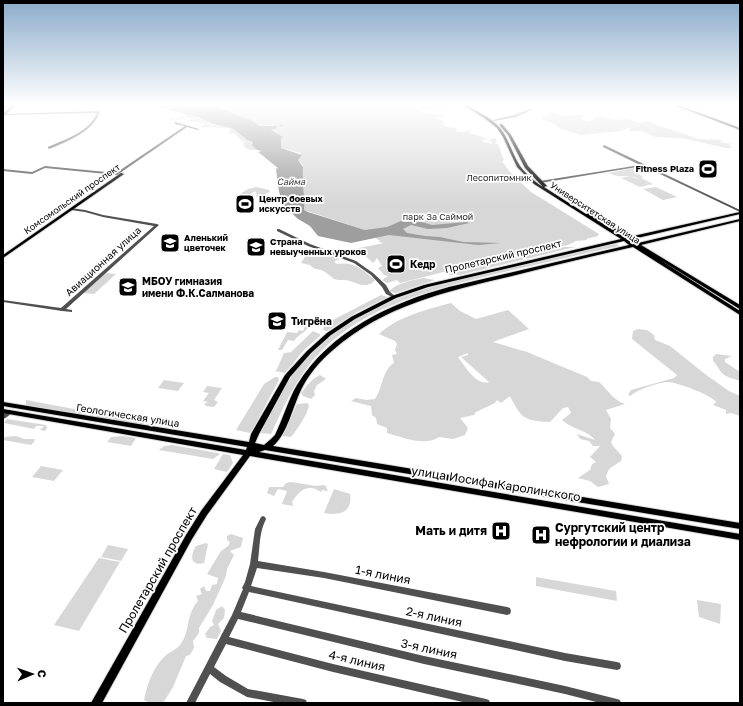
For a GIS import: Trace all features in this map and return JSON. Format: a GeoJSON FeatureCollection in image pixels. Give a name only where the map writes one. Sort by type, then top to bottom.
{"type":"FeatureCollection","features":[{"type":"Feature","properties":{"kind":"main road","name":"Университетская улица"},"geometry":{"type":"LineString","coordinates":[[505,138],[519,167],[535,183],[622,240],[740,313]]}},
{"type":"Feature","properties":{"kind":"main road","name":"Университетская улица"},"geometry":{"type":"LineString","coordinates":[[511,138],[526,167],[540,182],[564,199],[740,307]]}},
{"type":"Feature","properties":{"kind":"main road","name":"Комсомольский проспект"},"geometry":{"type":"LineString","coordinates":[[3,252],[72,209],[120,174]]}},
{"type":"Feature","properties":{"kind":"main road","name":"Комсомольский проспект"},"geometry":{"type":"LineString","coordinates":[[3,257],[120,174]]}},
{"type":"Feature","properties":{"kind":"main road","name":"Пролетарский проспект"},"geometry":{"type":"LineString","coordinates":[[96,703],[189,537],[204,513],[248,454],[250,444],[269,406],[287,376],[309,352],[329,334],[353,318],[394,297],[450,280],[740,212]]}},
{"type":"Feature","properties":{"kind":"main road","name":"Пролетарский проспект"},"geometry":{"type":"LineString","coordinates":[[248,454],[266,446],[276,437],[293,399],[313,368],[340,341],[381,314],[425,295],[740,220]]}},
{"type":"Feature","properties":{"kind":"main road","name":"Геологическая улица"},"geometry":{"type":"LineString","coordinates":[[3,404],[250,444]]}},
{"type":"Feature","properties":{"kind":"main road","name":"Геологическая улица"},"geometry":{"type":"LineString","coordinates":[[5,413],[248,454]]}},
{"type":"Feature","properties":{"kind":"main road","name":"улица Иосифа Каролинского"},"geometry":{"type":"LineString","coordinates":[[250,444],[740,526]]}},
{"type":"Feature","properties":{"kind":"main road","name":"улица Иосифа Каролинского"},"geometry":{"type":"LineString","coordinates":[[248,454],[740,537]]}},
{"type":"Feature","properties":{"kind":"street"},"geometry":{"type":"LineString","coordinates":[[49,148],[68,138]]}},
{"type":"Feature","properties":{"kind":"street","name":"Комсомольский проспект"},"geometry":{"type":"LineString","coordinates":[[120,174],[173,138]]}},
{"type":"Feature","properties":{"kind":"street"},"geometry":{"type":"LineString","coordinates":[[604,146],[740,212]]}},
{"type":"Feature","properties":{"kind":"street"},"geometry":{"type":"LineString","coordinates":[[540,182],[643,165]]}},
{"type":"Feature","properties":{"kind":"street"},"geometry":{"type":"LineString","coordinates":[[3,170],[32,173],[45,167],[120,174]]}},
{"type":"Feature","properties":{"kind":"street","name":"Авиационная улица"},"geometry":{"type":"LineString","coordinates":[[62,310],[157,225],[102,216],[85,210],[72,209]]}},
{"type":"Feature","properties":{"kind":"street"},"geometry":{"type":"LineString","coordinates":[[278,230],[309,245],[355,262],[372,274],[384,286],[388,293],[394,297]]}},
{"type":"Feature","properties":{"kind":"street"},"geometry":{"type":"LineString","coordinates":[[3,301],[70,311]]}},
{"type":"Feature","properties":{"kind":"street"},"geometry":{"type":"LineString","coordinates":[[190,703],[237,615],[254,564],[258,527],[263,519]]}},
{"type":"Feature","properties":{"kind":"street","name":"1-я линия"},"geometry":{"type":"LineString","coordinates":[[254,564],[331,577],[508,611]]}},
{"type":"Feature","properties":{"kind":"street","name":"2-я линия"},"geometry":{"type":"LineString","coordinates":[[246,588],[558,655],[618,666]]}},
{"type":"Feature","properties":{"kind":"street","name":"3-я линия"},"geometry":{"type":"LineString","coordinates":[[237,615],[395,653],[565,690],[617,703]]}},
{"type":"Feature","properties":{"kind":"street","name":"4-я линия"},"geometry":{"type":"LineString","coordinates":[[224,640],[333,668],[486,703]]}},
{"type":"Feature","properties":{"kind":"street"},"geometry":{"type":"LineString","coordinates":[[209,668],[223,679],[247,693],[303,703]]}},
{"type":"Feature","properties":{"kind":"green space"},"geometry":{"type":"Polygon","coordinates":[[[239,138],[244,138],[253,142],[257,150],[245,148],[243,143],[247,142],[242,141],[239,138]]]}},
{"type":"Feature","properties":{"kind":"green space","name":"парк За Саймой"},"geometry":{"type":"Polygon","coordinates":[[[485,138],[488,139],[483,140],[483,142],[493,144],[489,140],[495,138],[497,142],[494,143],[498,144],[504,160],[502,161],[509,171],[531,192],[599,234],[598,236],[586,239],[587,240],[576,241],[568,245],[499,258],[400,283],[397,280],[387,283],[382,280],[388,276],[384,275],[378,268],[382,266],[377,258],[373,263],[363,254],[351,252],[349,250],[384,243],[379,242],[380,241],[365,230],[304,210],[304,182],[301,174],[303,165],[298,160],[301,153],[281,148],[281,139],[485,138]]]}},
{"type":"Feature","properties":{"kind":"green space"},"geometry":{"type":"Polygon","coordinates":[[[681,138],[696,138],[723,140],[720,142],[733,144],[728,145],[731,146],[731,148],[726,148],[681,138]]]}},
{"type":"Feature","properties":{"kind":"green space"},"geometry":{"type":"Polygon","coordinates":[[[643,166],[645,167],[633,170],[643,177],[641,178],[653,184],[650,185],[642,181],[649,185],[640,187],[621,178],[629,176],[617,176],[609,173],[643,166]]]}},
{"type":"Feature","properties":{"kind":"green space"},"geometry":{"type":"Polygon","coordinates":[[[257,187],[269,190],[270,192],[265,194],[268,195],[266,197],[255,197],[257,195],[255,191],[251,194],[240,194],[248,189],[257,187]]]}},
{"type":"Feature","properties":{"kind":"green space"},"geometry":{"type":"Polygon","coordinates":[[[656,187],[677,197],[663,200],[643,189],[656,187]]]}},
{"type":"Feature","properties":{"kind":"green space"},"geometry":{"type":"Polygon","coordinates":[[[616,243],[619,246],[451,285],[424,293],[373,314],[349,328],[328,345],[309,365],[297,382],[271,434],[261,433],[283,391],[299,367],[319,346],[341,328],[365,314],[389,302],[442,284],[616,243]]]}},
{"type":"Feature","properties":{"kind":"green space"},"geometry":{"type":"Polygon","coordinates":[[[564,247],[575,247],[460,275],[449,275],[453,270],[564,247]]]}},
{"type":"Feature","properties":{"kind":"green space"},"geometry":{"type":"Polygon","coordinates":[[[311,248],[336,257],[339,259],[334,262],[337,264],[343,263],[358,267],[375,280],[366,285],[348,280],[336,280],[323,271],[301,263],[311,248]]]}},
{"type":"Feature","properties":{"kind":"green space"},"geometry":{"type":"Polygon","coordinates":[[[106,273],[116,274],[94,294],[83,293],[106,273]]]}},
{"type":"Feature","properties":{"kind":"green space"},"geometry":{"type":"Polygon","coordinates":[[[423,278],[435,280],[396,293],[389,292],[400,284],[423,278]]]}},
{"type":"Feature","properties":{"kind":"green space"},"geometry":{"type":"Polygon","coordinates":[[[381,295],[388,297],[357,312],[327,331],[323,330],[324,327],[331,321],[381,295]]]}},
{"type":"Feature","properties":{"kind":"green space"},"geometry":{"type":"Polygon","coordinates":[[[451,303],[460,311],[476,319],[508,310],[529,329],[493,342],[527,352],[587,377],[591,381],[599,382],[614,397],[625,404],[606,410],[611,419],[610,428],[615,434],[611,442],[622,456],[621,461],[609,469],[606,476],[609,484],[598,487],[590,481],[578,478],[590,470],[592,464],[596,462],[590,457],[600,446],[593,446],[589,441],[580,439],[577,434],[595,440],[588,434],[570,426],[562,420],[571,413],[568,407],[563,408],[550,422],[534,421],[524,417],[521,414],[510,396],[501,403],[497,400],[495,403],[476,412],[474,415],[460,418],[468,428],[465,435],[453,439],[439,437],[433,440],[420,441],[406,439],[387,433],[387,428],[377,424],[376,418],[372,415],[371,406],[351,401],[356,398],[366,400],[375,399],[378,395],[387,370],[394,363],[392,355],[397,354],[395,350],[397,344],[395,341],[379,334],[404,318],[451,303]],[[468,353],[458,357],[475,378],[480,381],[489,382],[461,357],[468,355],[468,353]]]}},
{"type":"Feature","properties":{"kind":"green space"},"geometry":{"type":"Polygon","coordinates":[[[304,321],[310,324],[309,327],[294,341],[288,340],[282,350],[278,350],[287,332],[297,333],[299,330],[303,331],[306,323],[304,321]]]}},
{"type":"Feature","properties":{"kind":"green space"},"geometry":{"type":"Polygon","coordinates":[[[638,329],[647,330],[654,335],[655,340],[670,346],[705,374],[729,391],[740,396],[740,416],[731,413],[726,414],[726,410],[713,405],[716,402],[713,399],[694,389],[668,382],[637,391],[631,396],[628,395],[631,390],[674,378],[677,375],[632,339],[633,331],[638,329]]]}},
{"type":"Feature","properties":{"kind":"green space"},"geometry":{"type":"Polygon","coordinates":[[[313,331],[320,334],[320,336],[304,350],[285,373],[275,371],[284,353],[291,352],[313,331]]]}},
{"type":"Feature","properties":{"kind":"green space"},"geometry":{"type":"Polygon","coordinates":[[[716,354],[732,356],[725,359],[725,362],[740,372],[740,381],[727,377],[721,372],[713,361],[713,357],[716,354]]]}},
{"type":"Feature","properties":{"kind":"green space"},"geometry":{"type":"Polygon","coordinates":[[[320,375],[326,379],[317,385],[314,391],[315,395],[311,399],[303,396],[301,393],[320,375]]]}},
{"type":"Feature","properties":{"kind":"green space"},"geometry":{"type":"Polygon","coordinates":[[[275,377],[278,377],[279,380],[253,429],[250,433],[236,430],[264,384],[275,377]]]}},
{"type":"Feature","properties":{"kind":"green space"},"geometry":{"type":"Polygon","coordinates":[[[164,380],[184,383],[178,391],[158,388],[164,380]]]}},
{"type":"Feature","properties":{"kind":"green space"},"geometry":{"type":"Polygon","coordinates":[[[207,386],[222,388],[214,400],[218,402],[214,407],[206,406],[204,404],[208,402],[203,401],[209,393],[203,392],[207,386]]]}},
{"type":"Feature","properties":{"kind":"green space"},"geometry":{"type":"Polygon","coordinates":[[[26,400],[92,412],[84,415],[30,406],[26,405],[26,400]]]}},
{"type":"Feature","properties":{"kind":"green space"},"geometry":{"type":"Polygon","coordinates":[[[307,403],[309,405],[302,422],[291,437],[282,436],[297,404],[307,403]]]}},
{"type":"Feature","properties":{"kind":"green space"},"geometry":{"type":"Polygon","coordinates":[[[99,413],[141,419],[146,422],[142,425],[94,417],[99,413]]]}},
{"type":"Feature","properties":{"kind":"green space"},"geometry":{"type":"Polygon","coordinates":[[[7,419],[46,425],[47,428],[45,431],[40,430],[44,426],[36,426],[34,429],[4,423],[7,419]]]}},
{"type":"Feature","properties":{"kind":"green space"},"geometry":{"type":"Polygon","coordinates":[[[16,436],[24,439],[35,439],[31,445],[3,440],[5,437],[16,436]]]}},
{"type":"Feature","properties":{"kind":"green space"},"geometry":{"type":"Polygon","coordinates":[[[123,436],[136,438],[131,446],[107,442],[111,437],[123,436]]]}},
{"type":"Feature","properties":{"kind":"green space"},"geometry":{"type":"Polygon","coordinates":[[[172,445],[220,454],[213,459],[159,450],[164,446],[172,445]]]}},
{"type":"Feature","properties":{"kind":"green space"},"geometry":{"type":"Polygon","coordinates":[[[223,454],[230,455],[233,463],[227,472],[214,469],[223,454]]]}},
{"type":"Feature","properties":{"kind":"green space"},"geometry":{"type":"Polygon","coordinates":[[[41,466],[63,470],[54,481],[32,477],[41,466]]]}},
{"type":"Feature","properties":{"kind":"green space"},"geometry":{"type":"Polygon","coordinates":[[[291,482],[316,486],[325,485],[328,491],[322,490],[321,492],[316,489],[308,488],[301,492],[292,502],[293,506],[282,504],[287,491],[278,489],[274,496],[267,493],[269,487],[283,487],[286,483],[291,482]]]}},
{"type":"Feature","properties":{"kind":"green space"},"geometry":{"type":"Polygon","coordinates":[[[334,489],[350,494],[349,505],[347,509],[340,513],[324,513],[334,489]]]}},
{"type":"Feature","properties":{"kind":"green space"},"geometry":{"type":"Polygon","coordinates":[[[231,534],[243,538],[241,547],[230,551],[234,555],[213,605],[199,628],[199,633],[193,641],[194,648],[190,655],[186,656],[173,687],[163,703],[149,703],[144,700],[154,671],[161,660],[178,647],[183,640],[186,634],[191,612],[198,601],[196,596],[202,594],[200,589],[204,586],[206,591],[210,591],[212,585],[217,584],[218,578],[207,574],[221,551],[228,546],[230,542],[227,540],[227,536],[231,534]]]}},
{"type":"Feature","properties":{"kind":"green space"},"geometry":{"type":"Polygon","coordinates":[[[206,543],[208,544],[204,563],[199,564],[194,562],[192,556],[194,549],[196,546],[206,543]]]}},
{"type":"Feature","properties":{"kind":"green space"},"geometry":{"type":"Polygon","coordinates":[[[108,545],[128,549],[121,561],[101,557],[108,545]]]}},
{"type":"Feature","properties":{"kind":"green space"},"geometry":{"type":"Polygon","coordinates":[[[99,558],[120,562],[79,631],[54,625],[99,558]]]}},
{"type":"Feature","properties":{"kind":"green space"},"geometry":{"type":"Polygon","coordinates":[[[536,577],[616,591],[617,601],[536,586],[536,577]]]}},
{"type":"Feature","properties":{"kind":"green space"},"geometry":{"type":"Polygon","coordinates":[[[697,600],[721,604],[720,624],[699,617],[697,600]]]}},
{"type":"Feature","properties":{"kind":"green space"},"geometry":{"type":"Polygon","coordinates":[[[222,606],[225,610],[224,618],[218,624],[221,631],[217,639],[207,638],[205,634],[210,627],[214,625],[212,621],[216,610],[222,606]]]}},
{"type":"Feature","properties":{"kind":"water","name":"Сайма"},"geometry":{"type":"Polygon","coordinates":[[[244,138],[282,138],[281,148],[302,155],[298,160],[303,167],[304,210],[308,212],[365,230],[387,227],[401,221],[418,221],[432,225],[467,222],[469,223],[447,228],[428,229],[411,225],[403,229],[407,233],[440,237],[463,242],[501,243],[478,245],[389,235],[351,243],[318,236],[310,226],[298,219],[284,206],[279,192],[276,169],[278,168],[258,152],[262,151],[257,150],[252,145],[253,142],[244,138]]]}},
{"type":"Feature","properties":{"kind":"place","name":"Fitness Plaza"},"geometry":{"type":"Point","coordinates":[708,169]}},
{"type":"Feature","properties":{"kind":"place","name":"Центр боевых искусств"},"geometry":{"type":"Point","coordinates":[245,204]}},
{"type":"Feature","properties":{"kind":"place","name":"Аленький цветочек"},"geometry":{"type":"Point","coordinates":[170,243]}},
{"type":"Feature","properties":{"kind":"place","name":"Страна невыученных уроков"},"geometry":{"type":"Point","coordinates":[256,247]}},
{"type":"Feature","properties":{"kind":"place","name":"Кедр"},"geometry":{"type":"Point","coordinates":[396,264]}},
{"type":"Feature","properties":{"kind":"place","name":"МБОУ гимназия имени Ф.К.Салманова"},"geometry":{"type":"Point","coordinates":[128,287]}},
{"type":"Feature","properties":{"kind":"place","name":"Тигрёна"},"geometry":{"type":"Point","coordinates":[277,321]}},
{"type":"Feature","properties":{"kind":"place","name":"Мать и дитя"},"geometry":{"type":"Point","coordinates":[501,531]}},
{"type":"Feature","properties":{"kind":"place","name":"Сургутский центр нефрологии и диализа"},"geometry":{"type":"Point","coordinates":[541,535]}},
{"type":"Feature","properties":{"kind":"park label","name":"Лесопитомник"},"geometry":{"type":"Point","coordinates":[499,178]}}]}
